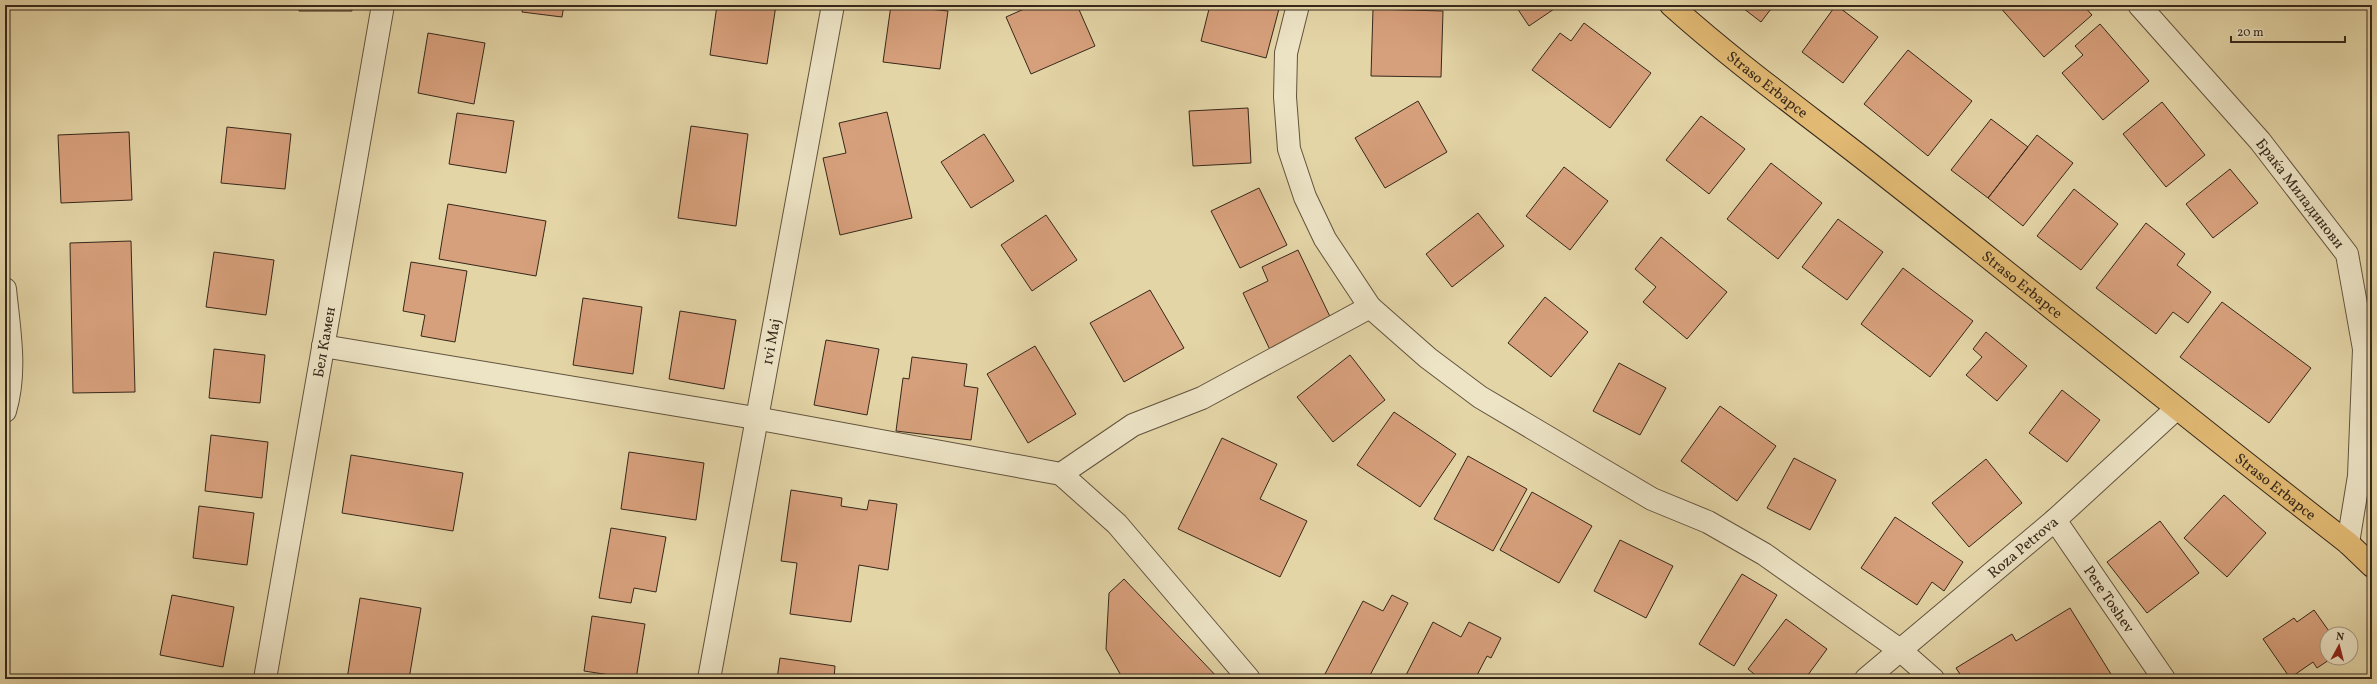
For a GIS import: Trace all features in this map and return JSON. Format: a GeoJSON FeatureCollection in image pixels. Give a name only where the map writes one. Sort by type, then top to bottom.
{"type":"FeatureCollection","features":[{"type":"Feature","properties":{"kind":"main road","name":"Straso Erbapce"},"geometry":{"type":"LineString","coordinates":[[1671,5],[1712,42],[1888,178],[2176,409],[2348,543],[2372,566]]}},
{"type":"Feature","properties":{"kind":"street","name":"Бел Камен"},"geometry":{"type":"LineString","coordinates":[[265,679],[382,5]]}},
{"type":"Feature","properties":{"kind":"street","name":"1vi Maj"},"geometry":{"type":"LineString","coordinates":[[709,679],[755,418],[833,5]]}},
{"type":"Feature","properties":{"kind":"street"},"geometry":{"type":"LineString","coordinates":[[1298,5],[1286,53],[1285,97],[1289,149],[1305,197],[1325,239],[1370,307],[1428,358],[1480,397],[1652,499],[1708,522],[1764,554],[1900,650],[1933,679]]}},
{"type":"Feature","properties":{"kind":"street","name":"Браќа Миладинови"},"geometry":{"type":"LineString","coordinates":[[2139,5],[2260,141],[2347,254],[2364,349],[2359,476],[2348,543]]}},
{"type":"Feature","properties":{"kind":"street"},"geometry":{"type":"LineString","coordinates":[[5,289],[12,358],[11,392],[5,411]]}},
{"type":"Feature","properties":{"kind":"street"},"geometry":{"type":"LineString","coordinates":[[1061,474],[1133,425],[1202,398],[1370,307]]}},
{"type":"Feature","properties":{"kind":"street"},"geometry":{"type":"LineString","coordinates":[[323,346],[755,418],[1061,474],[1117,524],[1249,679]]}},
{"type":"Feature","properties":{"kind":"street","name":"Roza Petrova"},"geometry":{"type":"LineString","coordinates":[[1866,679],[2055,520],[2176,409]]}},
{"type":"Feature","properties":{"kind":"street","name":"Pere Toshev"},"geometry":{"type":"LineString","coordinates":[[2055,520],[2164,679]]}},
{"type":"Feature","properties":{"kind":"building"},"geometry":{"type":"Polygon","coordinates":[[[299,5],[352,5],[352,11],[299,11],[299,5]]]}},
{"type":"Feature","properties":{"kind":"building"},"geometry":{"type":"Polygon","coordinates":[[[523,5],[564,5],[562,17],[522,12],[523,5]]]}},
{"type":"Feature","properties":{"kind":"building"},"geometry":{"type":"Polygon","coordinates":[[[717,5],[776,5],[767,64],[710,55],[717,5]]]}},
{"type":"Feature","properties":{"kind":"building"},"geometry":{"type":"Polygon","coordinates":[[[891,5],[948,11],[940,69],[883,62],[891,5]]]}},
{"type":"Feature","properties":{"kind":"building"},"geometry":{"type":"Polygon","coordinates":[[[1033,5],[1077,5],[1095,46],[1031,74],[1006,17],[1033,5]]]}},
{"type":"Feature","properties":{"kind":"building"},"geometry":{"type":"Polygon","coordinates":[[[1210,5],[1280,5],[1266,58],[1201,41],[1210,5]]]}},
{"type":"Feature","properties":{"kind":"building"},"geometry":{"type":"Polygon","coordinates":[[[1515,5],[1560,5],[1529,26],[1515,5]]]}},
{"type":"Feature","properties":{"kind":"building"},"geometry":{"type":"Polygon","coordinates":[[[1739,5],[1774,5],[1761,22],[1739,5]]]}},
{"type":"Feature","properties":{"kind":"building"},"geometry":{"type":"Polygon","coordinates":[[[1836,5],[1878,37],[1843,83],[1802,52],[1836,5]]]}},
{"type":"Feature","properties":{"kind":"building"},"geometry":{"type":"Polygon","coordinates":[[[1998,5],[2083,5],[2092,15],[2044,57],[1998,5]]]}},
{"type":"Feature","properties":{"kind":"building"},"geometry":{"type":"Polygon","coordinates":[[[1373,9],[1443,11],[1441,77],[1371,76],[1373,9]]]}},
{"type":"Feature","properties":{"kind":"building"},"geometry":{"type":"Polygon","coordinates":[[[1584,23],[1651,73],[1610,128],[1532,70],[1560,33],[1571,41],[1584,23]]]}},
{"type":"Feature","properties":{"kind":"building"},"geometry":{"type":"Polygon","coordinates":[[[2100,24],[2149,81],[2103,120],[2062,73],[2083,55],[2075,46],[2100,24]]]}},
{"type":"Feature","properties":{"kind":"building"},"geometry":{"type":"Polygon","coordinates":[[[428,33],[485,43],[474,104],[418,93],[428,33]]]}},
{"type":"Feature","properties":{"kind":"building"},"geometry":{"type":"Polygon","coordinates":[[[1908,50],[1972,101],[1928,156],[1864,104],[1908,50]]]}},
{"type":"Feature","properties":{"kind":"building"},"geometry":{"type":"Polygon","coordinates":[[[1418,101],[1447,152],[1385,188],[1355,138],[1418,101]]]}},
{"type":"Feature","properties":{"kind":"building"},"geometry":{"type":"Polygon","coordinates":[[[2162,102],[2205,155],[2166,187],[2123,134],[2162,102]]]}},
{"type":"Feature","properties":{"kind":"building"},"geometry":{"type":"Polygon","coordinates":[[[1248,108],[1251,163],[1193,166],[1189,111],[1248,108]]]}},
{"type":"Feature","properties":{"kind":"building"},"geometry":{"type":"Polygon","coordinates":[[[887,112],[912,218],[840,235],[823,158],[846,153],[839,123],[887,112]]]}},
{"type":"Feature","properties":{"kind":"building"},"geometry":{"type":"Polygon","coordinates":[[[457,113],[514,121],[506,173],[449,164],[457,113]]]}},
{"type":"Feature","properties":{"kind":"building"},"geometry":{"type":"Polygon","coordinates":[[[1701,116],[1745,149],[1709,194],[1666,160],[1701,116]]]}},
{"type":"Feature","properties":{"kind":"building"},"geometry":{"type":"Polygon","coordinates":[[[1991,119],[2028,147],[1988,198],[1951,170],[1991,119]]]}},
{"type":"Feature","properties":{"kind":"building"},"geometry":{"type":"Polygon","coordinates":[[[691,126],[748,134],[736,226],[678,218],[691,126]]]}},
{"type":"Feature","properties":{"kind":"building"},"geometry":{"type":"Polygon","coordinates":[[[227,127],[291,134],[285,189],[221,183],[227,127]]]}},
{"type":"Feature","properties":{"kind":"building"},"geometry":{"type":"Polygon","coordinates":[[[129,132],[132,200],[61,203],[58,135],[129,132]]]}},
{"type":"Feature","properties":{"kind":"building"},"geometry":{"type":"Polygon","coordinates":[[[984,134],[1014,181],[971,208],[941,162],[984,134]]]}},
{"type":"Feature","properties":{"kind":"building"},"geometry":{"type":"Polygon","coordinates":[[[2037,135],[2073,163],[2023,226],[1988,198],[2037,135]]]}},
{"type":"Feature","properties":{"kind":"building"},"geometry":{"type":"Polygon","coordinates":[[[1771,163],[1822,203],[1778,259],[1727,219],[1771,163]]]}},
{"type":"Feature","properties":{"kind":"building"},"geometry":{"type":"Polygon","coordinates":[[[1564,167],[1608,201],[1570,250],[1526,216],[1564,167]]]}},
{"type":"Feature","properties":{"kind":"building"},"geometry":{"type":"Polygon","coordinates":[[[2230,169],[2258,203],[2213,238],[2186,204],[2230,169]]]}},
{"type":"Feature","properties":{"kind":"building"},"geometry":{"type":"Polygon","coordinates":[[[1259,188],[1287,245],[1240,268],[1211,211],[1259,188]]]}},
{"type":"Feature","properties":{"kind":"building"},"geometry":{"type":"Polygon","coordinates":[[[2074,189],[2118,224],[2081,270],[2037,236],[2074,189]]]}},
{"type":"Feature","properties":{"kind":"building"},"geometry":{"type":"Polygon","coordinates":[[[448,204],[546,221],[536,276],[439,259],[448,204]]]}},
{"type":"Feature","properties":{"kind":"building"},"geometry":{"type":"Polygon","coordinates":[[[1478,213],[1504,246],[1452,287],[1426,254],[1478,213]]]}},
{"type":"Feature","properties":{"kind":"building"},"geometry":{"type":"Polygon","coordinates":[[[1046,215],[1077,260],[1032,291],[1001,245],[1046,215]]]}},
{"type":"Feature","properties":{"kind":"building"},"geometry":{"type":"Polygon","coordinates":[[[1838,219],[1883,252],[1847,300],[1802,267],[1838,219]]]}},
{"type":"Feature","properties":{"kind":"building"},"geometry":{"type":"Polygon","coordinates":[[[2146,223],[2185,254],[2177,265],[2211,292],[2188,323],[2173,312],[2156,334],[2096,288],[2146,223]]]}},
{"type":"Feature","properties":{"kind":"building"},"geometry":{"type":"Polygon","coordinates":[[[1661,237],[1727,292],[1687,339],[1643,302],[1656,287],[1635,269],[1661,237]]]}},
{"type":"Feature","properties":{"kind":"building"},"geometry":{"type":"Polygon","coordinates":[[[131,241],[135,392],[73,393],[70,243],[131,241]]]}},
{"type":"Feature","properties":{"kind":"building"},"geometry":{"type":"Polygon","coordinates":[[[1298,250],[1334,325],[1272,354],[1243,293],[1268,281],[1262,267],[1298,250]]]}},
{"type":"Feature","properties":{"kind":"building"},"geometry":{"type":"Polygon","coordinates":[[[214,252],[274,260],[266,315],[206,307],[214,252]]]}},
{"type":"Feature","properties":{"kind":"building"},"geometry":{"type":"Polygon","coordinates":[[[411,262],[467,271],[455,342],[421,336],[425,315],[403,311],[411,262]]]}},
{"type":"Feature","properties":{"kind":"building"},"geometry":{"type":"Polygon","coordinates":[[[1903,268],[1973,321],[1930,377],[1861,324],[1903,268]]]}},
{"type":"Feature","properties":{"kind":"building"},"geometry":{"type":"Polygon","coordinates":[[[1150,290],[1184,348],[1124,382],[1090,323],[1150,290]]]}},
{"type":"Feature","properties":{"kind":"building"},"geometry":{"type":"Polygon","coordinates":[[[1545,297],[1588,332],[1551,377],[1508,343],[1545,297]]]}},
{"type":"Feature","properties":{"kind":"building"},"geometry":{"type":"Polygon","coordinates":[[[583,298],[642,307],[633,374],[573,365],[583,298]]]}},
{"type":"Feature","properties":{"kind":"building"},"geometry":{"type":"Polygon","coordinates":[[[2222,302],[2311,368],[2269,423],[2180,357],[2222,302]]]}},
{"type":"Feature","properties":{"kind":"building"},"geometry":{"type":"Polygon","coordinates":[[[680,311],[736,320],[724,389],[669,379],[680,311]]]}},
{"type":"Feature","properties":{"kind":"building"},"geometry":{"type":"Polygon","coordinates":[[[1986,332],[2027,366],[1997,401],[1966,375],[1982,357],[1973,349],[1986,332]]]}},
{"type":"Feature","properties":{"kind":"building"},"geometry":{"type":"Polygon","coordinates":[[[826,340],[879,349],[867,415],[814,405],[826,340]]]}},
{"type":"Feature","properties":{"kind":"building"},"geometry":{"type":"Polygon","coordinates":[[[1035,346],[1076,414],[1028,443],[987,374],[1035,346]]]}},
{"type":"Feature","properties":{"kind":"building"},"geometry":{"type":"Polygon","coordinates":[[[214,349],[265,355],[260,403],[209,398],[214,349]]]}},
{"type":"Feature","properties":{"kind":"building"},"geometry":{"type":"Polygon","coordinates":[[[1350,355],[1385,400],[1333,442],[1297,397],[1350,355]]]}},
{"type":"Feature","properties":{"kind":"building"},"geometry":{"type":"Polygon","coordinates":[[[912,357],[967,364],[964,386],[978,388],[971,440],[896,431],[903,378],[909,379],[912,357]]]}},
{"type":"Feature","properties":{"kind":"building"},"geometry":{"type":"Polygon","coordinates":[[[1619,363],[1666,388],[1640,435],[1593,411],[1619,363]]]}},
{"type":"Feature","properties":{"kind":"building"},"geometry":{"type":"Polygon","coordinates":[[[2062,390],[2100,420],[2067,462],[2029,433],[2062,390]]]}},
{"type":"Feature","properties":{"kind":"building"},"geometry":{"type":"Polygon","coordinates":[[[1720,406],[1776,446],[1737,501],[1681,461],[1720,406]]]}},
{"type":"Feature","properties":{"kind":"building"},"geometry":{"type":"Polygon","coordinates":[[[1394,412],[1456,454],[1420,507],[1357,465],[1394,412]]]}},
{"type":"Feature","properties":{"kind":"building"},"geometry":{"type":"Polygon","coordinates":[[[211,435],[268,442],[262,498],[205,491],[211,435]]]}},
{"type":"Feature","properties":{"kind":"building"},"geometry":{"type":"Polygon","coordinates":[[[1222,438],[1277,464],[1260,499],[1307,521],[1280,577],[1178,529],[1222,438]]]}},
{"type":"Feature","properties":{"kind":"building"},"geometry":{"type":"Polygon","coordinates":[[[629,452],[704,463],[696,520],[621,509],[629,452]]]}},
{"type":"Feature","properties":{"kind":"building"},"geometry":{"type":"Polygon","coordinates":[[[351,455],[463,473],[453,531],[342,513],[351,455]]]}},
{"type":"Feature","properties":{"kind":"building"},"geometry":{"type":"Polygon","coordinates":[[[1468,456],[1527,489],[1493,551],[1434,519],[1468,456]]]}},
{"type":"Feature","properties":{"kind":"building"},"geometry":{"type":"Polygon","coordinates":[[[1794,458],[1836,480],[1810,530],[1767,508],[1794,458]]]}},
{"type":"Feature","properties":{"kind":"building"},"geometry":{"type":"Polygon","coordinates":[[[1986,459],[2022,503],[1969,547],[1932,503],[1986,459]]]}},
{"type":"Feature","properties":{"kind":"building"},"geometry":{"type":"Polygon","coordinates":[[[791,490],[842,498],[841,506],[867,510],[869,500],[897,504],[888,570],[859,565],[851,622],[790,614],[797,563],[781,561],[791,490]]]}},
{"type":"Feature","properties":{"kind":"building"},"geometry":{"type":"Polygon","coordinates":[[[1532,492],[1592,526],[1559,583],[1500,550],[1532,492]]]}},
{"type":"Feature","properties":{"kind":"building"},"geometry":{"type":"Polygon","coordinates":[[[2224,495],[2266,533],[2227,577],[2184,538],[2224,495]]]}},
{"type":"Feature","properties":{"kind":"building"},"geometry":{"type":"Polygon","coordinates":[[[199,506],[254,513],[247,565],[193,558],[199,506]]]}},
{"type":"Feature","properties":{"kind":"building"},"geometry":{"type":"Polygon","coordinates":[[[1895,517],[1963,562],[1944,591],[1932,582],[1917,605],[1861,568],[1895,517]]]}},
{"type":"Feature","properties":{"kind":"building"},"geometry":{"type":"Polygon","coordinates":[[[2160,521],[2199,573],[2147,613],[2107,562],[2160,521]]]}},
{"type":"Feature","properties":{"kind":"building"},"geometry":{"type":"Polygon","coordinates":[[[611,528],[666,537],[656,592],[634,588],[631,603],[599,598],[611,528]]]}},
{"type":"Feature","properties":{"kind":"building"},"geometry":{"type":"Polygon","coordinates":[[[1620,540],[1673,566],[1646,618],[1594,591],[1620,540]]]}},
{"type":"Feature","properties":{"kind":"building"},"geometry":{"type":"Polygon","coordinates":[[[1742,574],[1777,595],[1734,666],[1699,644],[1742,574]]]}},
{"type":"Feature","properties":{"kind":"building"},"geometry":{"type":"Polygon","coordinates":[[[1124,579],[1219,679],[1123,679],[1106,649],[1109,593],[1124,579]]]}},
{"type":"Feature","properties":{"kind":"building"},"geometry":{"type":"Polygon","coordinates":[[[172,595],[234,607],[223,667],[160,655],[172,595]]]}},
{"type":"Feature","properties":{"kind":"building"},"geometry":{"type":"Polygon","coordinates":[[[1392,595],[1408,603],[1368,679],[1334,679],[1325,674],[1363,601],[1383,611],[1392,595]]]}},
{"type":"Feature","properties":{"kind":"building"},"geometry":{"type":"Polygon","coordinates":[[[360,598],[421,608],[409,679],[347,679],[360,598]]]}},
{"type":"Feature","properties":{"kind":"building"},"geometry":{"type":"Polygon","coordinates":[[[2070,608],[2114,679],[1963,679],[1956,668],[2012,634],[2016,641],[2070,608]]]}},
{"type":"Feature","properties":{"kind":"building"},"geometry":{"type":"Polygon","coordinates":[[[2314,610],[2325,626],[2319,626],[2320,666],[2317,668],[2313,662],[2290,678],[2263,639],[2294,618],[2297,622],[2314,610]]]}},
{"type":"Feature","properties":{"kind":"building"},"geometry":{"type":"Polygon","coordinates":[[[592,616],[645,624],[636,679],[584,671],[592,616]]]}},
{"type":"Feature","properties":{"kind":"building"},"geometry":{"type":"Polygon","coordinates":[[[1786,619],[1827,649],[1805,679],[1760,679],[1748,669],[1786,619]]]}},
{"type":"Feature","properties":{"kind":"building"},"geometry":{"type":"Polygon","coordinates":[[[1433,622],[1461,637],[1469,622],[1501,638],[1491,658],[1487,656],[1475,679],[1404,679],[1433,622]]]}},
{"type":"Feature","properties":{"kind":"building"},"geometry":{"type":"Polygon","coordinates":[[[780,658],[835,666],[834,679],[777,679],[780,658]]]}}]}
